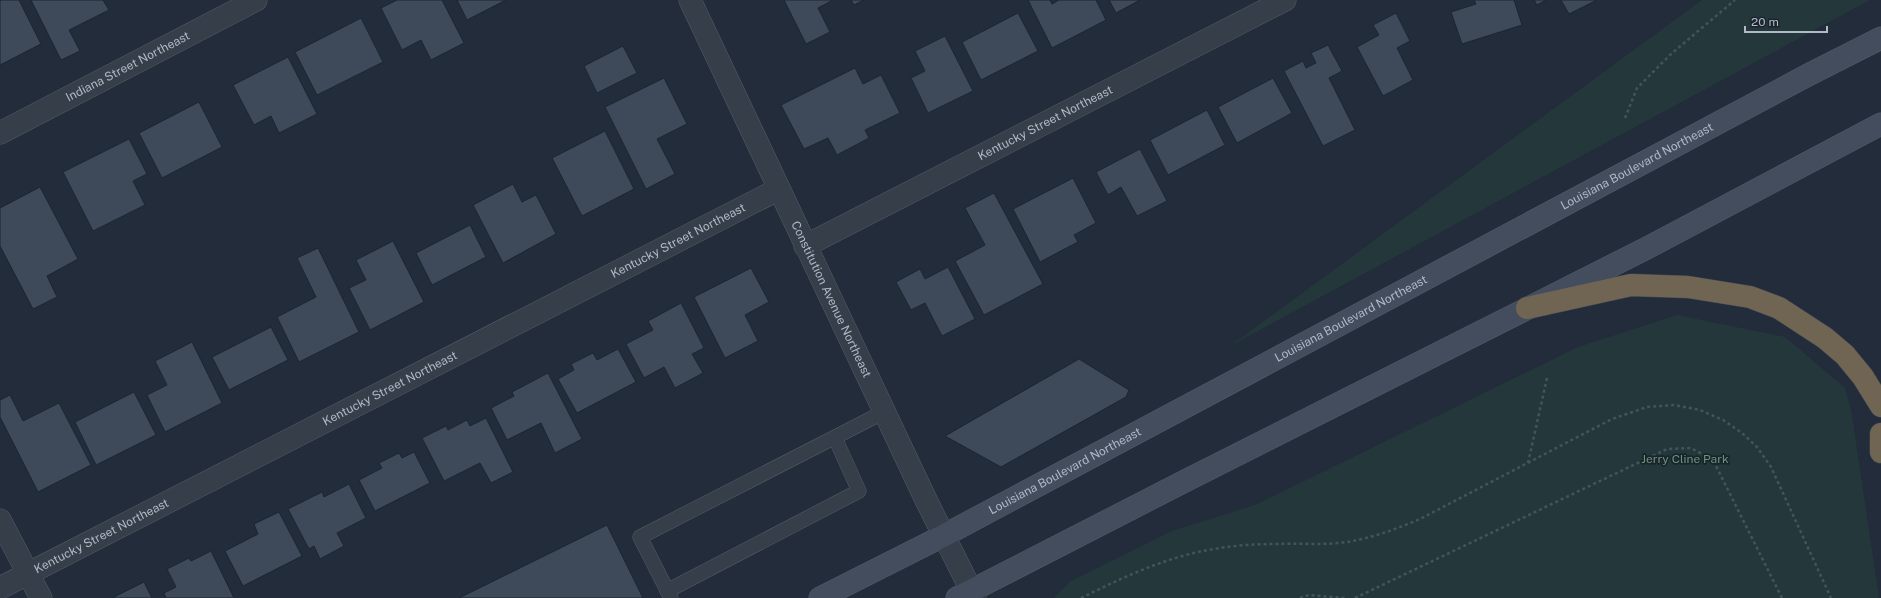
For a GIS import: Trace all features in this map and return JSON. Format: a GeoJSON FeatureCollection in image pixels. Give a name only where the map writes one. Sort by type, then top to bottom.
{"type":"FeatureCollection","features":[{"type":"Feature","properties":{"kind":"highway"},"geometry":{"type":"LineString","coordinates":[[1527,308],[1631,285],[1688,287],[1750,297],[1779,308],[1825,338],[1845,356],[1863,377],[1881,406]]}},
{"type":"Feature","properties":{"kind":"highway"},"geometry":{"type":"LineString","coordinates":[[1881,434],[1881,452]]}},
{"type":"Feature","properties":{"kind":"main road","name":"Louisiana Boulevard Northeast"},"geometry":{"type":"LineString","coordinates":[[820,598],[943,536],[1808,75],[1881,38]]}},
{"type":"Feature","properties":{"kind":"main road"},"geometry":{"type":"LineString","coordinates":[[968,596],[1527,308],[1647,248],[1881,124]]}},
{"type":"Feature","properties":{"kind":"street","name":"Indiana Street Northeast"},"geometry":{"type":"LineString","coordinates":[[0,133],[256,0]]}},
{"type":"Feature","properties":{"kind":"street","name":"Constitution Avenue Northeast"},"geometry":{"type":"LineString","coordinates":[[690,0],[943,536],[968,596]]}},
{"type":"Feature","properties":{"kind":"street","name":"Kentucky Street Northeast"},"geometry":{"type":"LineString","coordinates":[[805,246],[1285,0]]}},
{"type":"Feature","properties":{"kind":"street","name":"Kentucky Street Northeast"},"geometry":{"type":"LineString","coordinates":[[0,588],[779,189]]}},
{"type":"Feature","properties":{"kind":"street"},"geometry":{"type":"LineString","coordinates":[[0,520],[41,598]]}},
{"type":"Feature","properties":{"kind":"lane"},"geometry":{"type":"LineString","coordinates":[[835,438],[860,491],[669,594],[640,537],[884,412]]}},
{"type":"Feature","properties":{"kind":"path"},"geometry":{"type":"LineString","coordinates":[[1625,118],[1637,88],[1671,54],[1735,0]]}},
{"type":"Feature","properties":{"kind":"path"},"geometry":{"type":"LineString","coordinates":[[1528,463],[1547,378]]}},
{"type":"Feature","properties":{"kind":"path"},"geometry":{"type":"LineString","coordinates":[[1081,598],[1131,574],[1163,561],[1190,554],[1252,544],[1339,543],[1367,538],[1394,530],[1420,519],[1612,419],[1647,406],[1674,405],[1700,410],[1723,420],[1742,433],[1757,447],[1771,467],[1831,598]]}},
{"type":"Feature","properties":{"kind":"path"},"geometry":{"type":"LineString","coordinates":[[1355,598],[1668,449],[1692,448],[1713,460],[1782,598]]}},
{"type":"Feature","properties":{"kind":"path"},"geometry":{"type":"LineString","coordinates":[[1300,598],[1308,595],[1345,598]]}},
{"type":"Feature","properties":{"kind":"green space"},"geometry":{"type":"Polygon","coordinates":[[[1702,0],[1870,0],[1230,346],[1702,0]]]}},
{"type":"Feature","properties":{"kind":"green space","name":"Jerry Cline Park"},"geometry":{"type":"Polygon","coordinates":[[[1677,315],[1785,337],[1845,388],[1851,409],[1879,598],[1054,598],[1071,581],[1172,531],[1255,505],[1578,347],[1677,315]]]}},
{"type":"Feature","properties":{"kind":"building"},"geometry":{"type":"Polygon","coordinates":[[[0,0],[19,0],[41,44],[0,65],[0,0]]]}},
{"type":"Feature","properties":{"kind":"building"},"geometry":{"type":"Polygon","coordinates":[[[31,0],[103,0],[109,10],[69,30],[80,51],[61,60],[31,0]]]}},
{"type":"Feature","properties":{"kind":"building"},"geometry":{"type":"Polygon","coordinates":[[[397,0],[442,0],[464,43],[431,60],[421,40],[402,50],[381,8],[397,0]]]}},
{"type":"Feature","properties":{"kind":"building"},"geometry":{"type":"Polygon","coordinates":[[[457,0],[506,0],[467,20],[457,0]]]}},
{"type":"Feature","properties":{"kind":"building"},"geometry":{"type":"Polygon","coordinates":[[[784,0],[833,0],[818,8],[830,32],[806,44],[784,0]]]}},
{"type":"Feature","properties":{"kind":"building"},"geometry":{"type":"Polygon","coordinates":[[[851,0],[864,0],[854,5],[851,0]]]}},
{"type":"Feature","properties":{"kind":"building"},"geometry":{"type":"Polygon","coordinates":[[[1028,0],[1050,0],[1052,4],[1059,0],[1096,0],[1106,20],[1052,48],[1028,0]]]}},
{"type":"Feature","properties":{"kind":"building"},"geometry":{"type":"Polygon","coordinates":[[[1109,0],[1140,0],[1116,13],[1109,0]]]}},
{"type":"Feature","properties":{"kind":"building"},"geometry":{"type":"Polygon","coordinates":[[[1474,0],[1514,0],[1522,25],[1462,44],[1451,12],[1476,4],[1474,0]]]}},
{"type":"Feature","properties":{"kind":"building"},"geometry":{"type":"Polygon","coordinates":[[[1534,0],[1546,0],[1537,5],[1534,0]]]}},
{"type":"Feature","properties":{"kind":"building"},"geometry":{"type":"Polygon","coordinates":[[[1561,0],[1597,0],[1569,14],[1561,0]]]}},
{"type":"Feature","properties":{"kind":"building"},"geometry":{"type":"Polygon","coordinates":[[[1018,13],[1038,51],[981,80],[962,42],[1018,13]]]}},
{"type":"Feature","properties":{"kind":"building"},"geometry":{"type":"Polygon","coordinates":[[[1396,13],[1410,41],[1397,48],[1413,80],[1383,96],[1357,47],[1379,35],[1373,25],[1396,13]]]}},
{"type":"Feature","properties":{"kind":"building"},"geometry":{"type":"Polygon","coordinates":[[[361,18],[383,62],[317,95],[295,52],[361,18]]]}},
{"type":"Feature","properties":{"kind":"building"},"geometry":{"type":"Polygon","coordinates":[[[945,36],[973,91],[928,113],[911,78],[925,71],[915,51],[945,36]]]}},
{"type":"Feature","properties":{"kind":"building"},"geometry":{"type":"Polygon","coordinates":[[[1328,45],[1342,71],[1329,78],[1355,130],[1323,146],[1284,71],[1303,61],[1306,68],[1316,63],[1311,53],[1328,45]]]}},
{"type":"Feature","properties":{"kind":"building"},"geometry":{"type":"Polygon","coordinates":[[[623,46],[637,73],[597,93],[584,66],[623,46]]]}},
{"type":"Feature","properties":{"kind":"building"},"geometry":{"type":"Polygon","coordinates":[[[288,57],[317,114],[279,133],[271,116],[254,125],[233,85],[288,57]]]}},
{"type":"Feature","properties":{"kind":"building"},"geometry":{"type":"Polygon","coordinates":[[[855,68],[863,84],[881,75],[900,113],[865,130],[869,138],[837,155],[828,138],[804,149],[781,105],[855,68]]]}},
{"type":"Feature","properties":{"kind":"building"},"geometry":{"type":"Polygon","coordinates":[[[664,78],[687,124],[657,139],[675,174],[646,189],[605,107],[664,78]]]}},
{"type":"Feature","properties":{"kind":"building"},"geometry":{"type":"Polygon","coordinates":[[[1273,78],[1292,113],[1237,143],[1218,107],[1273,78]]]}},
{"type":"Feature","properties":{"kind":"building"},"geometry":{"type":"Polygon","coordinates":[[[199,102],[222,147],[162,178],[139,133],[199,102]]]}},
{"type":"Feature","properties":{"kind":"building"},"geometry":{"type":"Polygon","coordinates":[[[1207,110],[1225,145],[1168,175],[1150,140],[1207,110]]]}},
{"type":"Feature","properties":{"kind":"building"},"geometry":{"type":"Polygon","coordinates":[[[605,131],[634,189],[582,216],[552,158],[605,131]]]}},
{"type":"Feature","properties":{"kind":"building"},"geometry":{"type":"Polygon","coordinates":[[[129,139],[147,174],[133,181],[145,205],[93,231],[63,172],[129,139]]]}},
{"type":"Feature","properties":{"kind":"building"},"geometry":{"type":"Polygon","coordinates":[[[1140,149],[1167,201],[1137,216],[1121,187],[1108,195],[1096,172],[1140,149]]]}},
{"type":"Feature","properties":{"kind":"building"},"geometry":{"type":"Polygon","coordinates":[[[1073,178],[1096,223],[1074,235],[1078,242],[1040,262],[1013,209],[1073,178]]]}},
{"type":"Feature","properties":{"kind":"building"},"geometry":{"type":"Polygon","coordinates":[[[513,184],[522,202],[536,195],[556,234],[503,263],[473,205],[513,184]]]}},
{"type":"Feature","properties":{"kind":"building"},"geometry":{"type":"Polygon","coordinates":[[[40,187],[78,259],[47,276],[57,297],[33,309],[0,246],[0,208],[40,187]]]}},
{"type":"Feature","properties":{"kind":"building"},"geometry":{"type":"Polygon","coordinates":[[[994,193],[1043,284],[984,315],[955,261],[985,245],[965,208],[994,193]]]}},
{"type":"Feature","properties":{"kind":"building"},"geometry":{"type":"Polygon","coordinates":[[[470,225],[486,257],[432,285],[416,253],[470,225]]]}},
{"type":"Feature","properties":{"kind":"building"},"geometry":{"type":"Polygon","coordinates":[[[393,241],[424,302],[370,330],[349,288],[366,280],[356,260],[393,241]]]}},
{"type":"Feature","properties":{"kind":"building"},"geometry":{"type":"Polygon","coordinates":[[[318,248],[359,332],[299,362],[277,317],[316,297],[297,258],[318,248]]]}},
{"type":"Feature","properties":{"kind":"building"},"geometry":{"type":"Polygon","coordinates":[[[948,267],[975,319],[942,336],[925,303],[911,310],[896,282],[920,269],[925,279],[948,267]]]}},
{"type":"Feature","properties":{"kind":"building"},"geometry":{"type":"Polygon","coordinates":[[[751,268],[769,302],[745,315],[758,341],[725,358],[694,297],[751,268]]]}},
{"type":"Feature","properties":{"kind":"building"},"geometry":{"type":"Polygon","coordinates":[[[681,303],[704,348],[692,354],[703,373],[675,388],[664,367],[644,378],[626,344],[653,330],[648,321],[681,303]]]}},
{"type":"Feature","properties":{"kind":"building"},"geometry":{"type":"Polygon","coordinates":[[[271,327],[288,360],[229,390],[212,357],[271,327]]]}},
{"type":"Feature","properties":{"kind":"building"},"geometry":{"type":"Polygon","coordinates":[[[192,342],[222,403],[165,432],[147,395],[167,385],[155,361],[192,342]]]}},
{"type":"Feature","properties":{"kind":"building"},"geometry":{"type":"Polygon","coordinates":[[[618,349],[636,382],[577,413],[558,379],[574,370],[571,364],[593,353],[597,360],[618,349]]]}},
{"type":"Feature","properties":{"kind":"building"},"geometry":{"type":"Polygon","coordinates":[[[1079,359],[1129,390],[1126,397],[1001,467],[945,436],[1079,359]]]}},
{"type":"Feature","properties":{"kind":"building"},"geometry":{"type":"Polygon","coordinates":[[[548,373],[582,439],[555,453],[541,423],[507,440],[491,408],[514,396],[512,392],[548,373]]]}},
{"type":"Feature","properties":{"kind":"building"},"geometry":{"type":"Polygon","coordinates":[[[134,392],[156,435],[96,465],[75,422],[134,392]]]}},
{"type":"Feature","properties":{"kind":"building"},"geometry":{"type":"Polygon","coordinates":[[[10,395],[23,421],[59,403],[91,465],[38,492],[0,417],[0,400],[10,395]]]}},
{"type":"Feature","properties":{"kind":"building"},"geometry":{"type":"Polygon","coordinates":[[[486,418],[513,472],[491,483],[480,463],[444,481],[422,438],[446,426],[448,430],[467,420],[470,426],[486,418]]]}},
{"type":"Feature","properties":{"kind":"building"},"geometry":{"type":"Polygon","coordinates":[[[414,452],[430,483],[375,511],[359,480],[382,468],[379,463],[399,453],[402,458],[414,452]]]}},
{"type":"Feature","properties":{"kind":"building"},"geometry":{"type":"Polygon","coordinates":[[[349,484],[366,518],[337,533],[344,546],[320,559],[314,546],[309,549],[288,509],[322,492],[324,497],[349,484]]]}},
{"type":"Feature","properties":{"kind":"building"},"geometry":{"type":"Polygon","coordinates":[[[279,512],[302,556],[243,586],[225,551],[258,534],[254,524],[279,512]]]}},
{"type":"Feature","properties":{"kind":"building"},"geometry":{"type":"Polygon","coordinates":[[[607,525],[643,598],[459,598],[607,525]]]}},
{"type":"Feature","properties":{"kind":"building"},"geometry":{"type":"Polygon","coordinates":[[[211,551],[234,598],[166,598],[164,593],[176,587],[167,569],[189,558],[191,561],[211,551]]]}},
{"type":"Feature","properties":{"kind":"building"},"geometry":{"type":"Polygon","coordinates":[[[144,582],[152,598],[112,598],[144,582]]]}}]}
